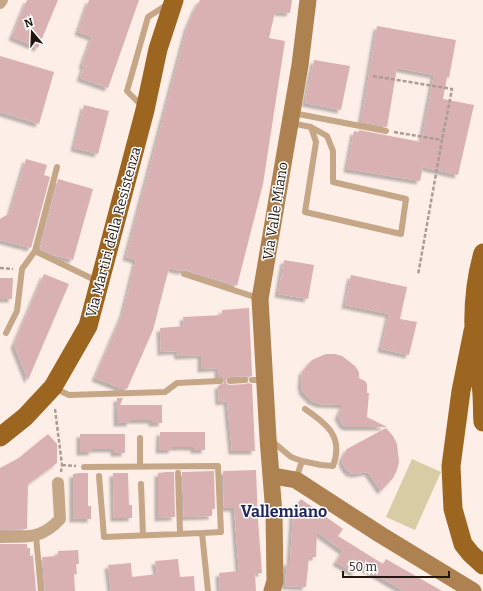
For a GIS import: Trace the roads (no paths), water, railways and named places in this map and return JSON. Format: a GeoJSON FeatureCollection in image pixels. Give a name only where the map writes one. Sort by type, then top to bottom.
{"type":"FeatureCollection","features":[{"type":"Feature","properties":{"kind":"main road","name":"Via Martiri della Resistenza"},"geometry":{"type":"LineString","coordinates":[[0,437],[25,417],[53,387],[88,326],[145,110],[158,49],[174,1]]}},
{"type":"Feature","properties":{"kind":"main road"},"geometry":{"type":"LineString","coordinates":[[483,253],[475,293],[473,331],[461,391],[451,466],[453,509],[463,544],[483,565]]}},
{"type":"Feature","properties":{"kind":"main road"},"geometry":{"type":"LineString","coordinates":[[473,331],[476,360],[482,387],[481,407],[483,422]]}},
{"type":"Feature","properties":{"kind":"street","name":"Via Valle Miano"},"geometry":{"type":"LineString","coordinates":[[272,591],[275,581],[272,479],[267,430],[254,380],[260,299],[300,65],[308,0]]}},
{"type":"Feature","properties":{"kind":"street"},"geometry":{"type":"LineString","coordinates":[[272,479],[279,478],[296,480],[381,535],[473,591]]}},
{"type":"Feature","properties":{"kind":"street"},"geometry":{"type":"LineString","coordinates":[[0,537],[36,536],[52,528],[60,519],[58,483]]}},
{"type":"Feature","properties":{"kind":"lane"},"geometry":{"type":"LineString","coordinates":[[290,118],[311,127],[327,136],[333,151],[333,182],[406,199],[401,234],[305,212],[316,142],[311,127]]}},
{"type":"Feature","properties":{"kind":"lane"},"geometry":{"type":"LineString","coordinates":[[290,118],[386,131]]}},
{"type":"Feature","properties":{"kind":"lane"},"geometry":{"type":"LineString","coordinates":[[6,333],[17,311],[22,269],[35,251],[57,168]]}},
{"type":"Feature","properties":{"kind":"lane"},"geometry":{"type":"LineString","coordinates":[[35,251],[100,283]]}},
{"type":"Feature","properties":{"kind":"lane"},"geometry":{"type":"LineString","coordinates":[[184,274],[260,299]]}},
{"type":"Feature","properties":{"kind":"lane"},"geometry":{"type":"LineString","coordinates":[[230,381],[254,380]]}},
{"type":"Feature","properties":{"kind":"lane"},"geometry":{"type":"LineString","coordinates":[[53,387],[69,395],[165,392],[177,383],[220,381]]}},
{"type":"Feature","properties":{"kind":"lane"},"geometry":{"type":"LineString","coordinates":[[267,430],[292,457],[302,461],[333,466],[336,445],[332,431],[323,422],[305,409]]}},
{"type":"Feature","properties":{"kind":"lane"},"geometry":{"type":"LineString","coordinates":[[140,438],[140,467]]}},
{"type":"Feature","properties":{"kind":"lane"},"geometry":{"type":"LineString","coordinates":[[296,480],[302,461]]}},
{"type":"Feature","properties":{"kind":"lane"},"geometry":{"type":"LineString","coordinates":[[84,467],[218,466],[221,532],[104,537],[99,476]]}},
{"type":"Feature","properties":{"kind":"lane"},"geometry":{"type":"LineString","coordinates":[[178,473],[180,533]]}},
{"type":"Feature","properties":{"kind":"lane"},"geometry":{"type":"LineString","coordinates":[[141,484],[143,535]]}},
{"type":"Feature","properties":{"kind":"lane"},"geometry":{"type":"LineString","coordinates":[[202,533],[208,591]]}},
{"type":"Feature","properties":{"kind":"lane"},"geometry":{"type":"LineString","coordinates":[[36,536],[41,591]]}},
{"type":"Feature","properties":{"kind":"district","name":"Vallemiano"},"geometry":{"type":"Point","coordinates":[284,511]}}]}
